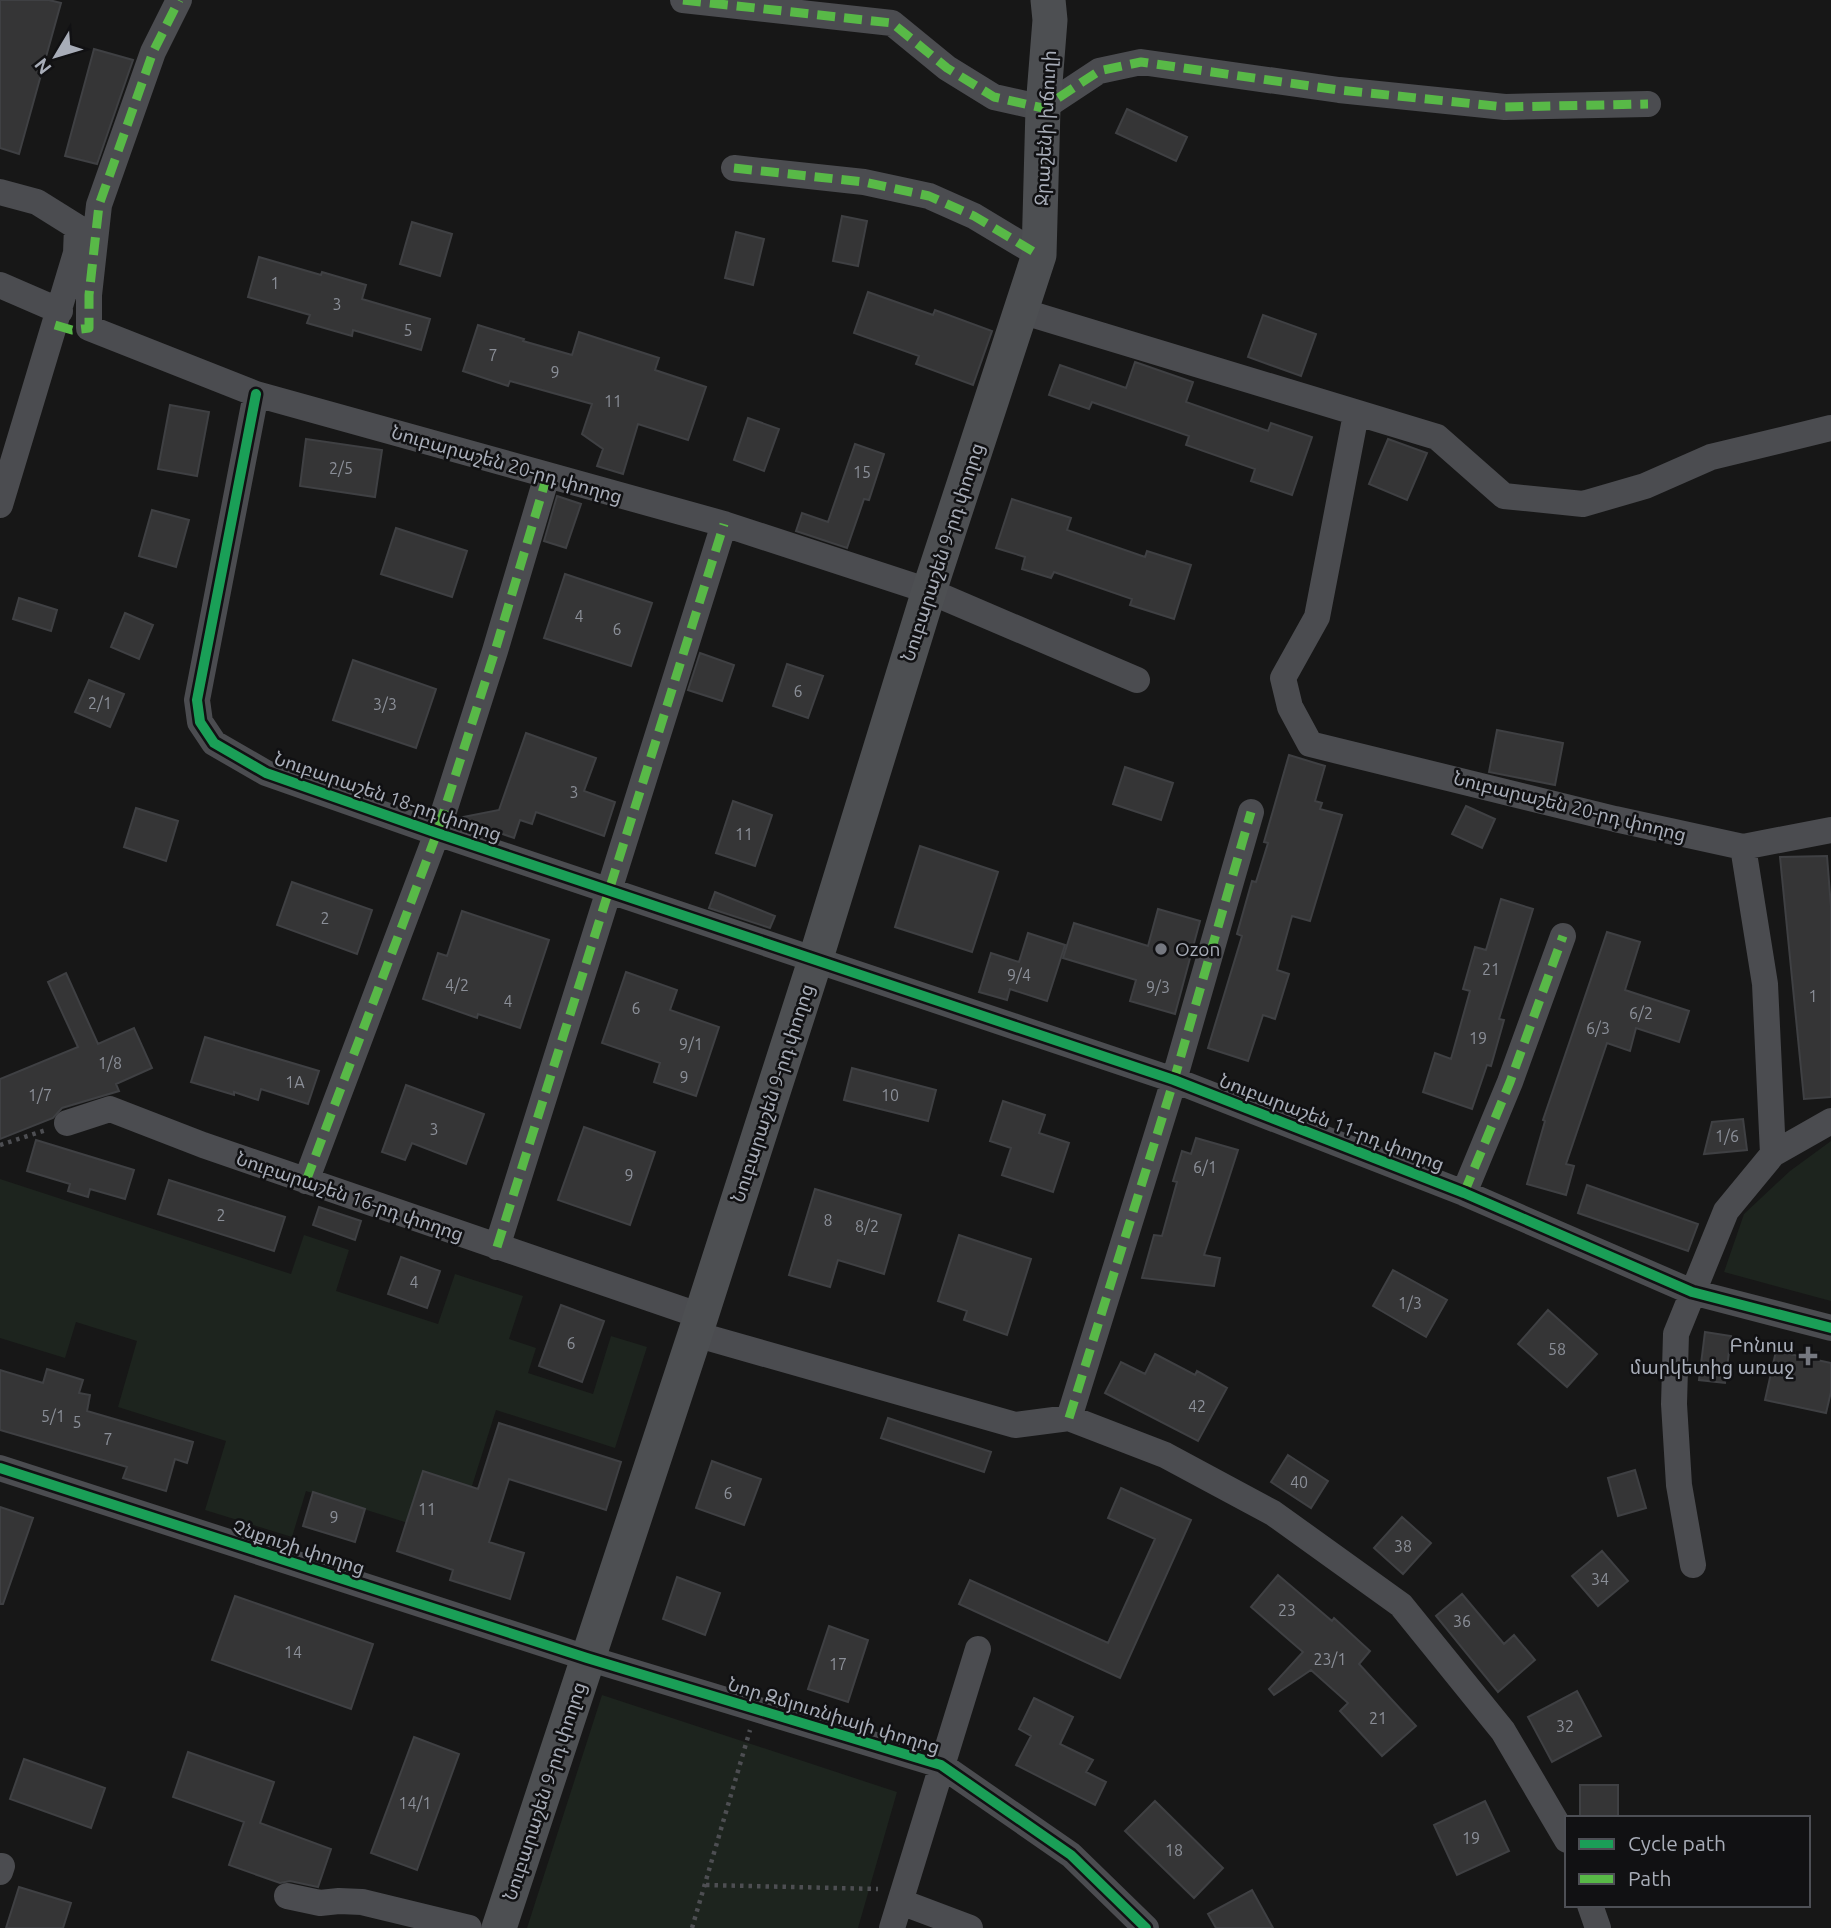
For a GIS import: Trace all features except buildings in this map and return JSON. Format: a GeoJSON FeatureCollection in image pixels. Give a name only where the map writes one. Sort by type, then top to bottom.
{"type":"FeatureCollection","features":[{"type":"Feature","properties":{"kind":"main road","name":"Ջրաշենի խճուղի"},"geometry":{"type":"LineString","coordinates":[[1039,255],[1043,108],[1050,20],[1048,0]]}},
{"type":"Feature","properties":{"kind":"main road","name":"Նուբարաշեն 9-րդ փողոց"},"geometry":{"type":"LineString","coordinates":[[499,1928],[698,1325],[815,961],[929,591],[1039,255]]}},
{"type":"Feature","properties":{"kind":"street","name":"Նուբարաշեն 20-րդ փողոց"},"geometry":{"type":"LineString","coordinates":[[179,0],[153,52],[99,205],[89,295],[89,328],[256,394],[724,524],[929,591],[1137,680]]}},
{"type":"Feature","properties":{"kind":"street"},"geometry":{"type":"LineString","coordinates":[[683,0],[892,23],[947,68],[993,97],[1043,108],[1099,72],[1141,62],[1339,90],[1505,107],[1647,104]]}},
{"type":"Feature","properties":{"kind":"street"},"geometry":{"type":"LineString","coordinates":[[734,168],[852,181],[929,196],[974,216],[1039,255]]}},
{"type":"Feature","properties":{"kind":"street"},"geometry":{"type":"LineString","coordinates":[[0,192],[37,202],[78,227],[76,253],[60,311],[0,506]]}},
{"type":"Feature","properties":{"kind":"street"},"geometry":{"type":"LineString","coordinates":[[0,285],[60,311]]}},
{"type":"Feature","properties":{"kind":"street"},"geometry":{"type":"LineString","coordinates":[[1021,311],[1437,437],[1504,496],[1583,503],[1645,486],[1711,457],[1831,428]]}},
{"type":"Feature","properties":{"kind":"street","name":"Նուբարաշեն 18-րդ փողոց"},"geometry":{"type":"LineString","coordinates":[[256,394],[197,699],[200,722],[215,743],[266,773],[815,961]]}},
{"type":"Feature","properties":{"kind":"street","name":"Նուբարաշեն 20-րդ փողոց"},"geometry":{"type":"LineString","coordinates":[[1356,414],[1317,618],[1283,678],[1290,707],[1310,744],[1615,819],[1743,847],[1831,830]]}},
{"type":"Feature","properties":{"kind":"street"},"geometry":{"type":"LineString","coordinates":[[306,1181],[437,833],[547,475]]}},
{"type":"Feature","properties":{"kind":"street"},"geometry":{"type":"LineString","coordinates":[[498,1247],[724,524]]}},
{"type":"Feature","properties":{"kind":"street"},"geometry":{"type":"LineString","coordinates":[[1251,811],[1174,1080],[1069,1419],[1165,1455],[1273,1513],[1401,1605],[1503,1731],[1565,1837]]}},
{"type":"Feature","properties":{"kind":"street"},"geometry":{"type":"LineString","coordinates":[[1743,847],[1765,984],[1773,1154]]}},
{"type":"Feature","properties":{"kind":"street"},"geometry":{"type":"LineString","coordinates":[[1464,1193],[1510,1082],[1563,936]]}},
{"type":"Feature","properties":{"kind":"street","name":"Նուբարաշեն 11-րդ փողոց"},"geometry":{"type":"LineString","coordinates":[[815,961],[1174,1080],[1464,1193],[1692,1292],[1831,1328]]}},
{"type":"Feature","properties":{"kind":"street","name":"Նուբարաշեն 16-րդ փողոց"},"geometry":{"type":"LineString","coordinates":[[66,1124],[110,1109],[203,1145],[498,1247],[698,1325],[1014,1425],[1069,1419]]}},
{"type":"Feature","properties":{"kind":"street"},"geometry":{"type":"LineString","coordinates":[[1693,1565],[1679,1485],[1674,1404],[1676,1334],[1726,1211],[1773,1154],[1831,1121]]}},
{"type":"Feature","properties":{"kind":"street","name":"Չնքուշի փողոց"},"geometry":{"type":"LineString","coordinates":[[0,1468],[587,1658]]}},
{"type":"Feature","properties":{"kind":"street"},"geometry":{"type":"LineString","coordinates":[[892,1928],[978,1648]]}},
{"type":"Feature","properties":{"kind":"street","name":"Նոր Զմյուռնիայի փողոց"},"geometry":{"type":"LineString","coordinates":[[587,1658],[941,1765],[1071,1855],[1146,1928]]}},
{"type":"Feature","properties":{"kind":"street"},"geometry":{"type":"LineString","coordinates":[[287,1896],[320,1903],[339,1900],[362,1902],[469,1928]]}},
{"type":"Feature","properties":{"kind":"street"},"geometry":{"type":"LineString","coordinates":[[902,1899],[970,1928]]}},
{"type":"Feature","properties":{"kind":"street"},"geometry":{"type":"LineString","coordinates":[[1591,1907],[1598,1928]]}},
{"type":"Feature","properties":{"kind":"path"},"geometry":{"type":"LineString","coordinates":[[0,1144],[66,1124]]}},
{"type":"Feature","properties":{"kind":"path"},"geometry":{"type":"LineString","coordinates":[[692,1928],[755,1709]]}},
{"type":"Feature","properties":{"kind":"path"},"geometry":{"type":"LineString","coordinates":[[706,1885],[881,1889],[902,1899]]}},
{"type":"Feature","properties":{"kind":"shaded area"},"geometry":{"type":"Polygon","coordinates":[[[1831,1141],[1831,1301],[1724,1272],[1744,1214],[1790,1171],[1831,1141]]]}},
{"type":"Feature","properties":{"kind":"shaded area"},"geometry":{"type":"Polygon","coordinates":[[[0,1179],[291,1274],[304,1235],[349,1250],[336,1291],[438,1324],[455,1274],[523,1296],[509,1339],[536,1348],[528,1373],[593,1394],[611,1336],[647,1347],[615,1448],[496,1410],[471,1489],[408,1523],[306,1491],[292,1537],[205,1510],[226,1441],[118,1407],[137,1341],[76,1322],[65,1358],[0,1338],[0,1179]]]}},
{"type":"Feature","properties":{"kind":"shaded area"},"geometry":{"type":"Polygon","coordinates":[[[602,1695],[897,1792],[858,1928],[527,1928],[602,1695]]]}},
{"type":"Feature","properties":{"kind":"marked path"},"geometry":{"type":"LineString","coordinates":[[55,325],[72,330],[89,328],[89,295],[99,205],[153,52],[179,0]]}},
{"type":"Feature","properties":{"kind":"marked path"},"geometry":{"type":"LineString","coordinates":[[683,0],[892,23],[947,68],[994,97],[1043,108],[1099,71],[1141,62],[1339,90],[1505,107],[1648,104]]}},
{"type":"Feature","properties":{"kind":"marked path"},"geometry":{"type":"LineString","coordinates":[[734,168],[864,182],[929,196],[974,216],[1039,255]]}},
{"type":"Feature","properties":{"kind":"marked path"},"geometry":{"type":"LineString","coordinates":[[306,1181],[437,833],[547,476]]}},
{"type":"Feature","properties":{"kind":"marked path"},"geometry":{"type":"LineString","coordinates":[[497,1247],[724,524]]}},
{"type":"Feature","properties":{"kind":"marked path"},"geometry":{"type":"LineString","coordinates":[[1069,1418],[1174,1080],[1251,812]]}},
{"type":"Feature","properties":{"kind":"marked path"},"geometry":{"type":"LineString","coordinates":[[1464,1193],[1510,1082],[1563,936]]}},
{"type":"Feature","properties":{"kind":"cycle path"},"geometry":{"type":"LineString","coordinates":[[256,394],[197,700],[200,722],[214,743],[266,773],[1174,1080],[1464,1193],[1692,1292],[1831,1328]]}},
{"type":"Feature","properties":{"kind":"cycle path"},"geometry":{"type":"LineString","coordinates":[[0,1468],[587,1658],[941,1765],[1071,1855],[1146,1928]]}},
{"type":"Feature","properties":{"kind":"place","name":"Ozon"},"geometry":{"type":"Point","coordinates":[1161,949]}},
{"type":"Feature","properties":{"kind":"place","name":"Բոնուս մարկետից առաջ"},"geometry":{"type":"Point","coordinates":[1808,1356]}}]}
